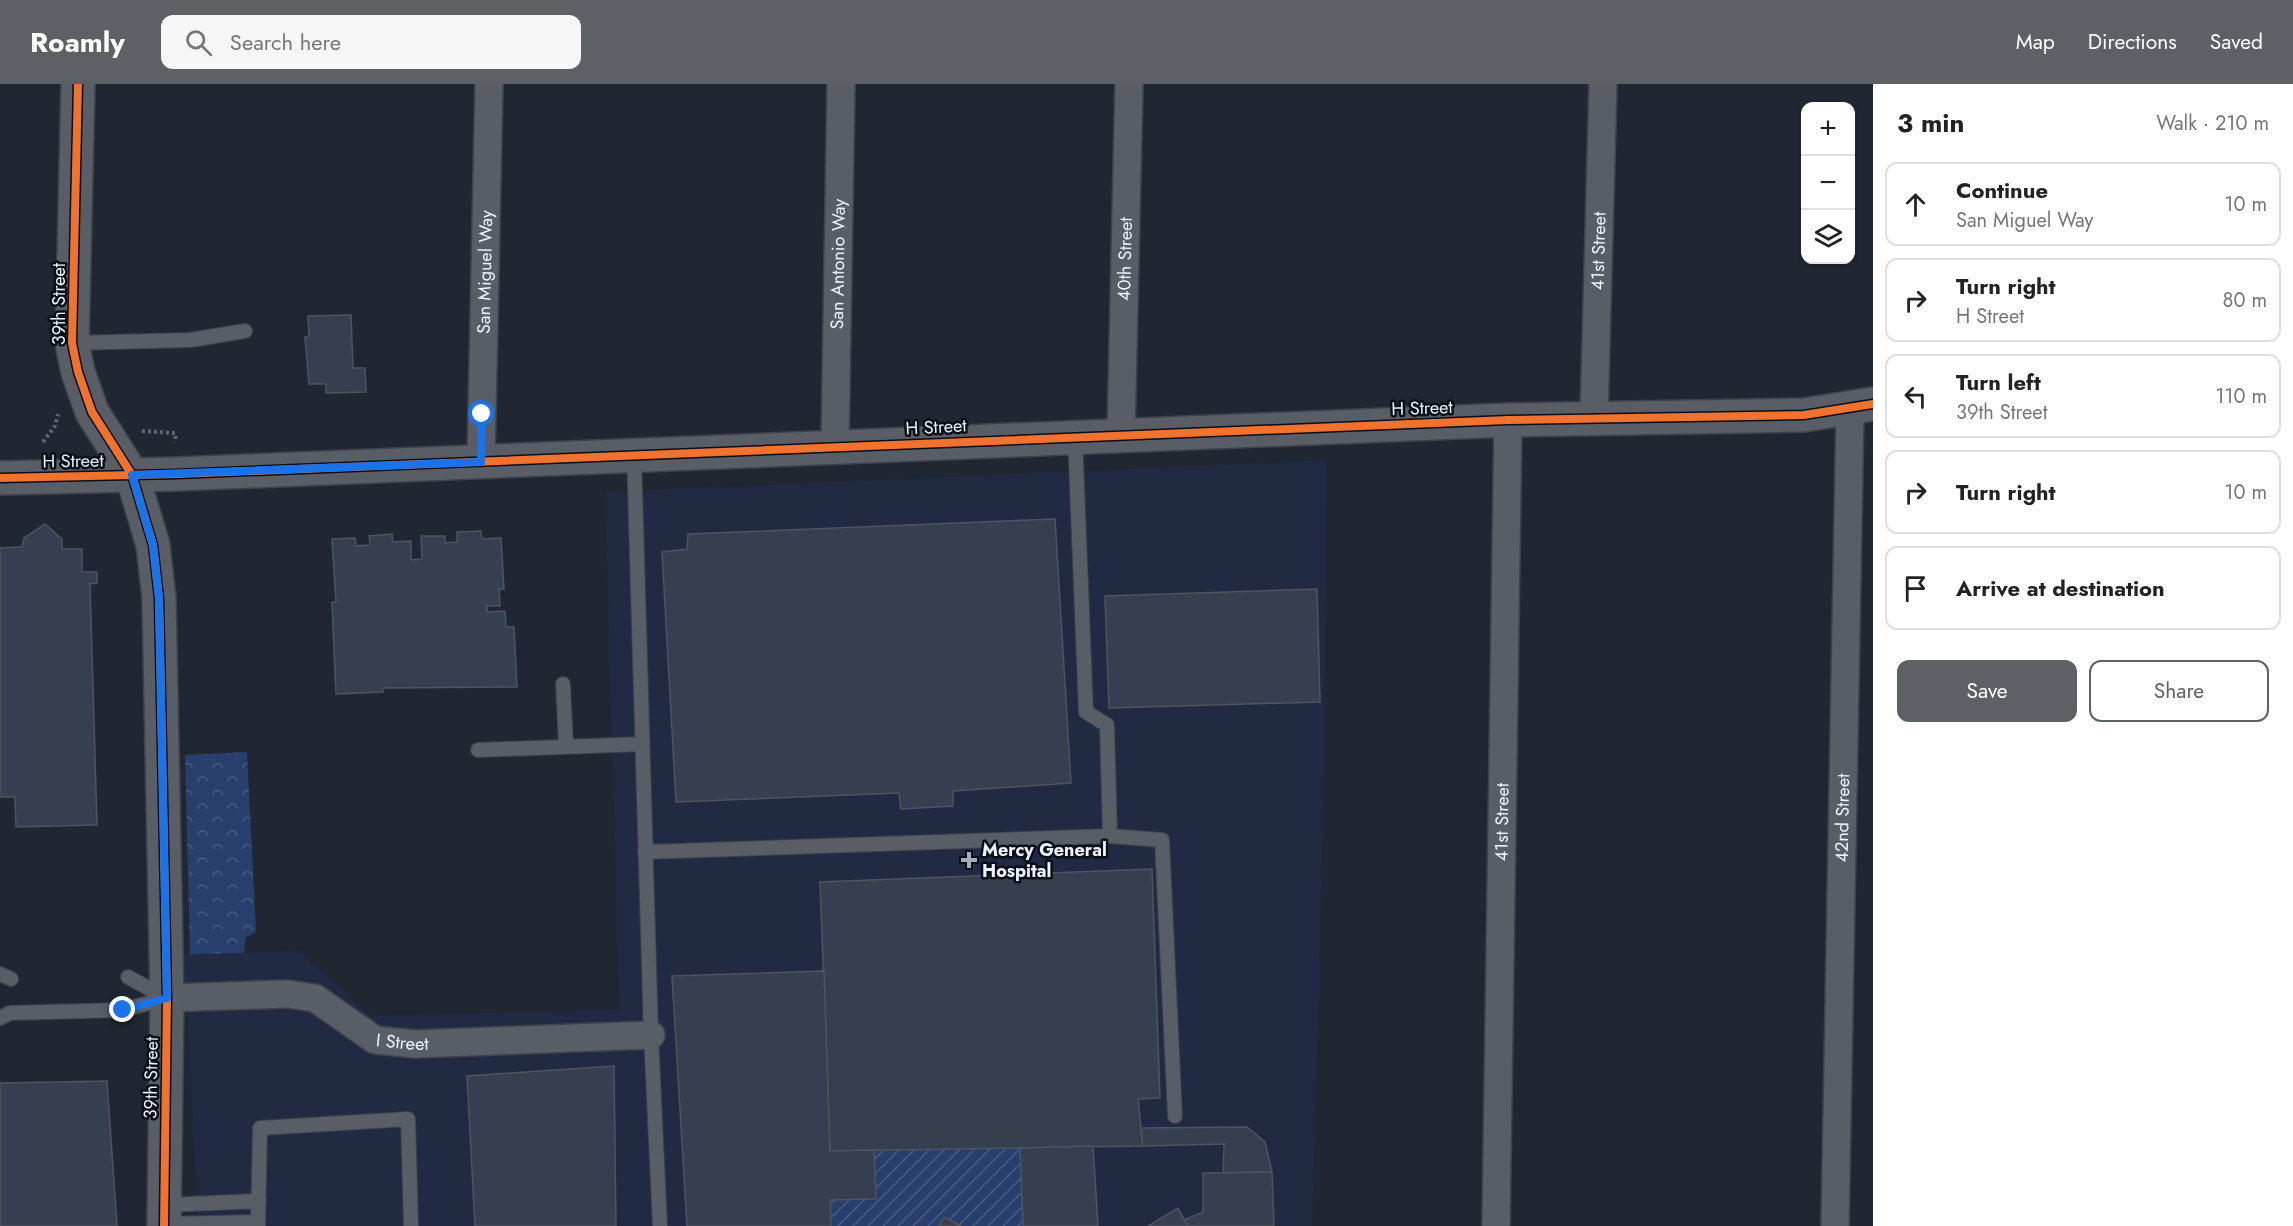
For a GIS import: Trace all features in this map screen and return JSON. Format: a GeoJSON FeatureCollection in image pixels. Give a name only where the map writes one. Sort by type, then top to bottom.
{"type":"FeatureCollection","features":[{"type":"Feature","properties":{"kind":"main road","name":"39th Street"},"geometry":{"type":"LineString","coordinates":[[78,84],[72,343],[78,372],[92,412],[132,475],[153,545],[159,598],[167,998],[164,1218]]}},
{"type":"Feature","properties":{"kind":"main road","name":"H Street"},"geometry":{"type":"LineString","coordinates":[[0,478],[481,462],[1075,436],[1594,417],[1768,417],[1862,407]]}},
{"type":"Feature","properties":{"kind":"street","name":"San Miguel Way"},"geometry":{"type":"LineString","coordinates":[[481,462],[489,84]]}},
{"type":"Feature","properties":{"kind":"street","name":"San Antonio Way"},"geometry":{"type":"LineString","coordinates":[[835,447],[841,84]]}},
{"type":"Feature","properties":{"kind":"street","name":"40th Street"},"geometry":{"type":"LineString","coordinates":[[1121,435],[1129,84]]}},
{"type":"Feature","properties":{"kind":"street","name":"41st Street"},"geometry":{"type":"LineString","coordinates":[[1594,417],[1603,84]]}},
{"type":"Feature","properties":{"kind":"street","name":"42nd Street"},"geometry":{"type":"LineString","coordinates":[[1835,1226],[1862,407]]}},
{"type":"Feature","properties":{"kind":"street","name":"41st Street"},"geometry":{"type":"LineString","coordinates":[[1496,1226],[1508,420]]}},
{"type":"Feature","properties":{"kind":"street","name":"I Street"},"geometry":{"type":"LineString","coordinates":[[167,998],[288,994],[315,998],[375,1040],[415,1044],[651,1035]]}},
{"type":"Feature","properties":{"kind":"lane"},"geometry":{"type":"LineString","coordinates":[[72,343],[190,340],[245,331]]}},
{"type":"Feature","properties":{"kind":"lane"},"geometry":{"type":"LineString","coordinates":[[1075,436],[1086,712],[1107,725],[1110,836]]}},
{"type":"Feature","properties":{"kind":"lane"},"geometry":{"type":"LineString","coordinates":[[634,454],[651,1035],[660,1226]]}},
{"type":"Feature","properties":{"kind":"lane"},"geometry":{"type":"LineString","coordinates":[[563,684],[566,745]]}},
{"type":"Feature","properties":{"kind":"lane"},"geometry":{"type":"LineString","coordinates":[[478,750],[642,744]]}},
{"type":"Feature","properties":{"kind":"lane"},"geometry":{"type":"LineString","coordinates":[[645,852],[1110,836],[1162,840],[1175,1116]]}},
{"type":"Feature","properties":{"kind":"lane"},"geometry":{"type":"LineString","coordinates":[[128,977],[167,998]]}},
{"type":"Feature","properties":{"kind":"lane"},"geometry":{"type":"LineString","coordinates":[[0,1018],[10,1013],[123,1010],[167,998]]}},
{"type":"Feature","properties":{"kind":"lane"},"geometry":{"type":"LineString","coordinates":[[164,1218],[258,1224],[260,1128],[408,1119],[411,1226]]}},
{"type":"Feature","properties":{"kind":"lane"},"geometry":{"type":"LineString","coordinates":[[164,1218],[259,1201]]}},
{"type":"Feature","properties":{"kind":"shaded area","name":"Mercy General Hospital"},"geometry":{"type":"Polygon","coordinates":[[[1326,460],[1324,769],[1312,1226],[199,1226],[184,954],[300,951],[368,1015],[620,1010],[605,492],[1326,460]]]}},
{"type":"Feature","properties":{"kind":"green space"},"geometry":{"type":"Polygon","coordinates":[[[247,752],[256,932],[246,937],[244,953],[190,954],[185,755],[247,752]]]}},
{"type":"Feature","properties":{"kind":"green space"},"geometry":{"type":"Polygon","coordinates":[[[1020,1148],[1023,1226],[961,1226],[944,1217],[939,1226],[831,1226],[830,1200],[876,1199],[874,1150],[1020,1148]]]}},
{"type":"Feature","properties":{"kind":"building"},"geometry":{"type":"Polygon","coordinates":[[[351,315],[353,368],[365,368],[366,392],[326,393],[326,384],[309,384],[305,337],[309,336],[308,316],[351,315]]]}},
{"type":"Feature","properties":{"kind":"building"},"geometry":{"type":"Polygon","coordinates":[[[1055,519],[1071,783],[953,791],[953,806],[901,809],[899,793],[676,802],[662,552],[687,549],[688,534],[1055,519]]]}},
{"type":"Feature","properties":{"kind":"building"},"geometry":{"type":"Polygon","coordinates":[[[45,524],[62,539],[62,549],[82,549],[82,572],[97,572],[97,583],[90,584],[97,825],[16,827],[15,797],[0,797],[0,548],[22,547],[24,538],[45,524]]]}},
{"type":"Feature","properties":{"kind":"building"},"geometry":{"type":"Polygon","coordinates":[[[481,531],[482,539],[501,538],[504,589],[499,589],[500,606],[487,606],[487,612],[505,611],[506,627],[514,627],[517,687],[384,688],[383,692],[336,694],[332,602],[336,602],[332,539],[355,538],[356,546],[370,545],[369,536],[392,534],[393,542],[411,541],[411,560],[422,559],[421,536],[445,536],[445,543],[457,542],[457,532],[481,531]]]}},
{"type":"Feature","properties":{"kind":"building"},"geometry":{"type":"Polygon","coordinates":[[[1317,589],[1320,702],[1109,708],[1105,596],[1317,589]]]}},
{"type":"Feature","properties":{"kind":"building"},"geometry":{"type":"Polygon","coordinates":[[[1152,869],[1160,1098],[1138,1099],[1143,1146],[830,1151],[820,882],[1152,869]]]}},
{"type":"Feature","properties":{"kind":"building"},"geometry":{"type":"Polygon","coordinates":[[[824,971],[830,1151],[874,1150],[876,1199],[830,1200],[831,1226],[687,1226],[672,976],[824,971]]]}},
{"type":"Feature","properties":{"kind":"building"},"geometry":{"type":"Polygon","coordinates":[[[614,1066],[616,1226],[475,1226],[467,1076],[614,1066]]]}},
{"type":"Feature","properties":{"kind":"building"},"geometry":{"type":"Polygon","coordinates":[[[107,1081],[117,1226],[0,1226],[0,1083],[107,1081]]]}},
{"type":"Feature","properties":{"kind":"building"},"geometry":{"type":"Polygon","coordinates":[[[1247,1127],[1265,1142],[1272,1172],[1223,1173],[1224,1144],[1143,1146],[1141,1128],[1247,1127]]]}},
{"type":"Feature","properties":{"kind":"building"},"geometry":{"type":"Polygon","coordinates":[[[1093,1146],[1098,1226],[1023,1226],[1020,1148],[1093,1146]]]}},
{"type":"Feature","properties":{"kind":"building"},"geometry":{"type":"Polygon","coordinates":[[[1272,1172],[1274,1226],[1188,1226],[1184,1220],[1203,1212],[1203,1173],[1272,1172]]]}},
{"type":"Feature","properties":{"kind":"building"},"geometry":{"type":"Polygon","coordinates":[[[1178,1208],[1188,1226],[1148,1226],[1178,1208]]]}},
{"type":"Feature","properties":{"kind":"building"},"geometry":{"type":"Polygon","coordinates":[[[944,1217],[961,1226],[939,1226],[944,1217]]]}},
{"type":"Feature","properties":{"kind":"cycle path"},"geometry":{"type":"LineString","coordinates":[[78,84],[72,343],[78,372],[92,412],[132,475],[153,545],[159,598],[167,998],[164,1226]]}},
{"type":"Feature","properties":{"kind":"cycle path"},"geometry":{"type":"LineString","coordinates":[[0,478],[177,474],[1508,420],[1804,415],[1873,404]]}},
{"type":"Feature","properties":{"kind":"place","name":"Mercy General Hospital"},"geometry":{"type":"Point","coordinates":[969,860]}},
{"type":"Feature","properties":{"kind":"route"},"geometry":{"type":"LineString","coordinates":[[123,1010],[167,998],[159,598],[153,545],[132,475],[481,462],[482,414]]}}]}
